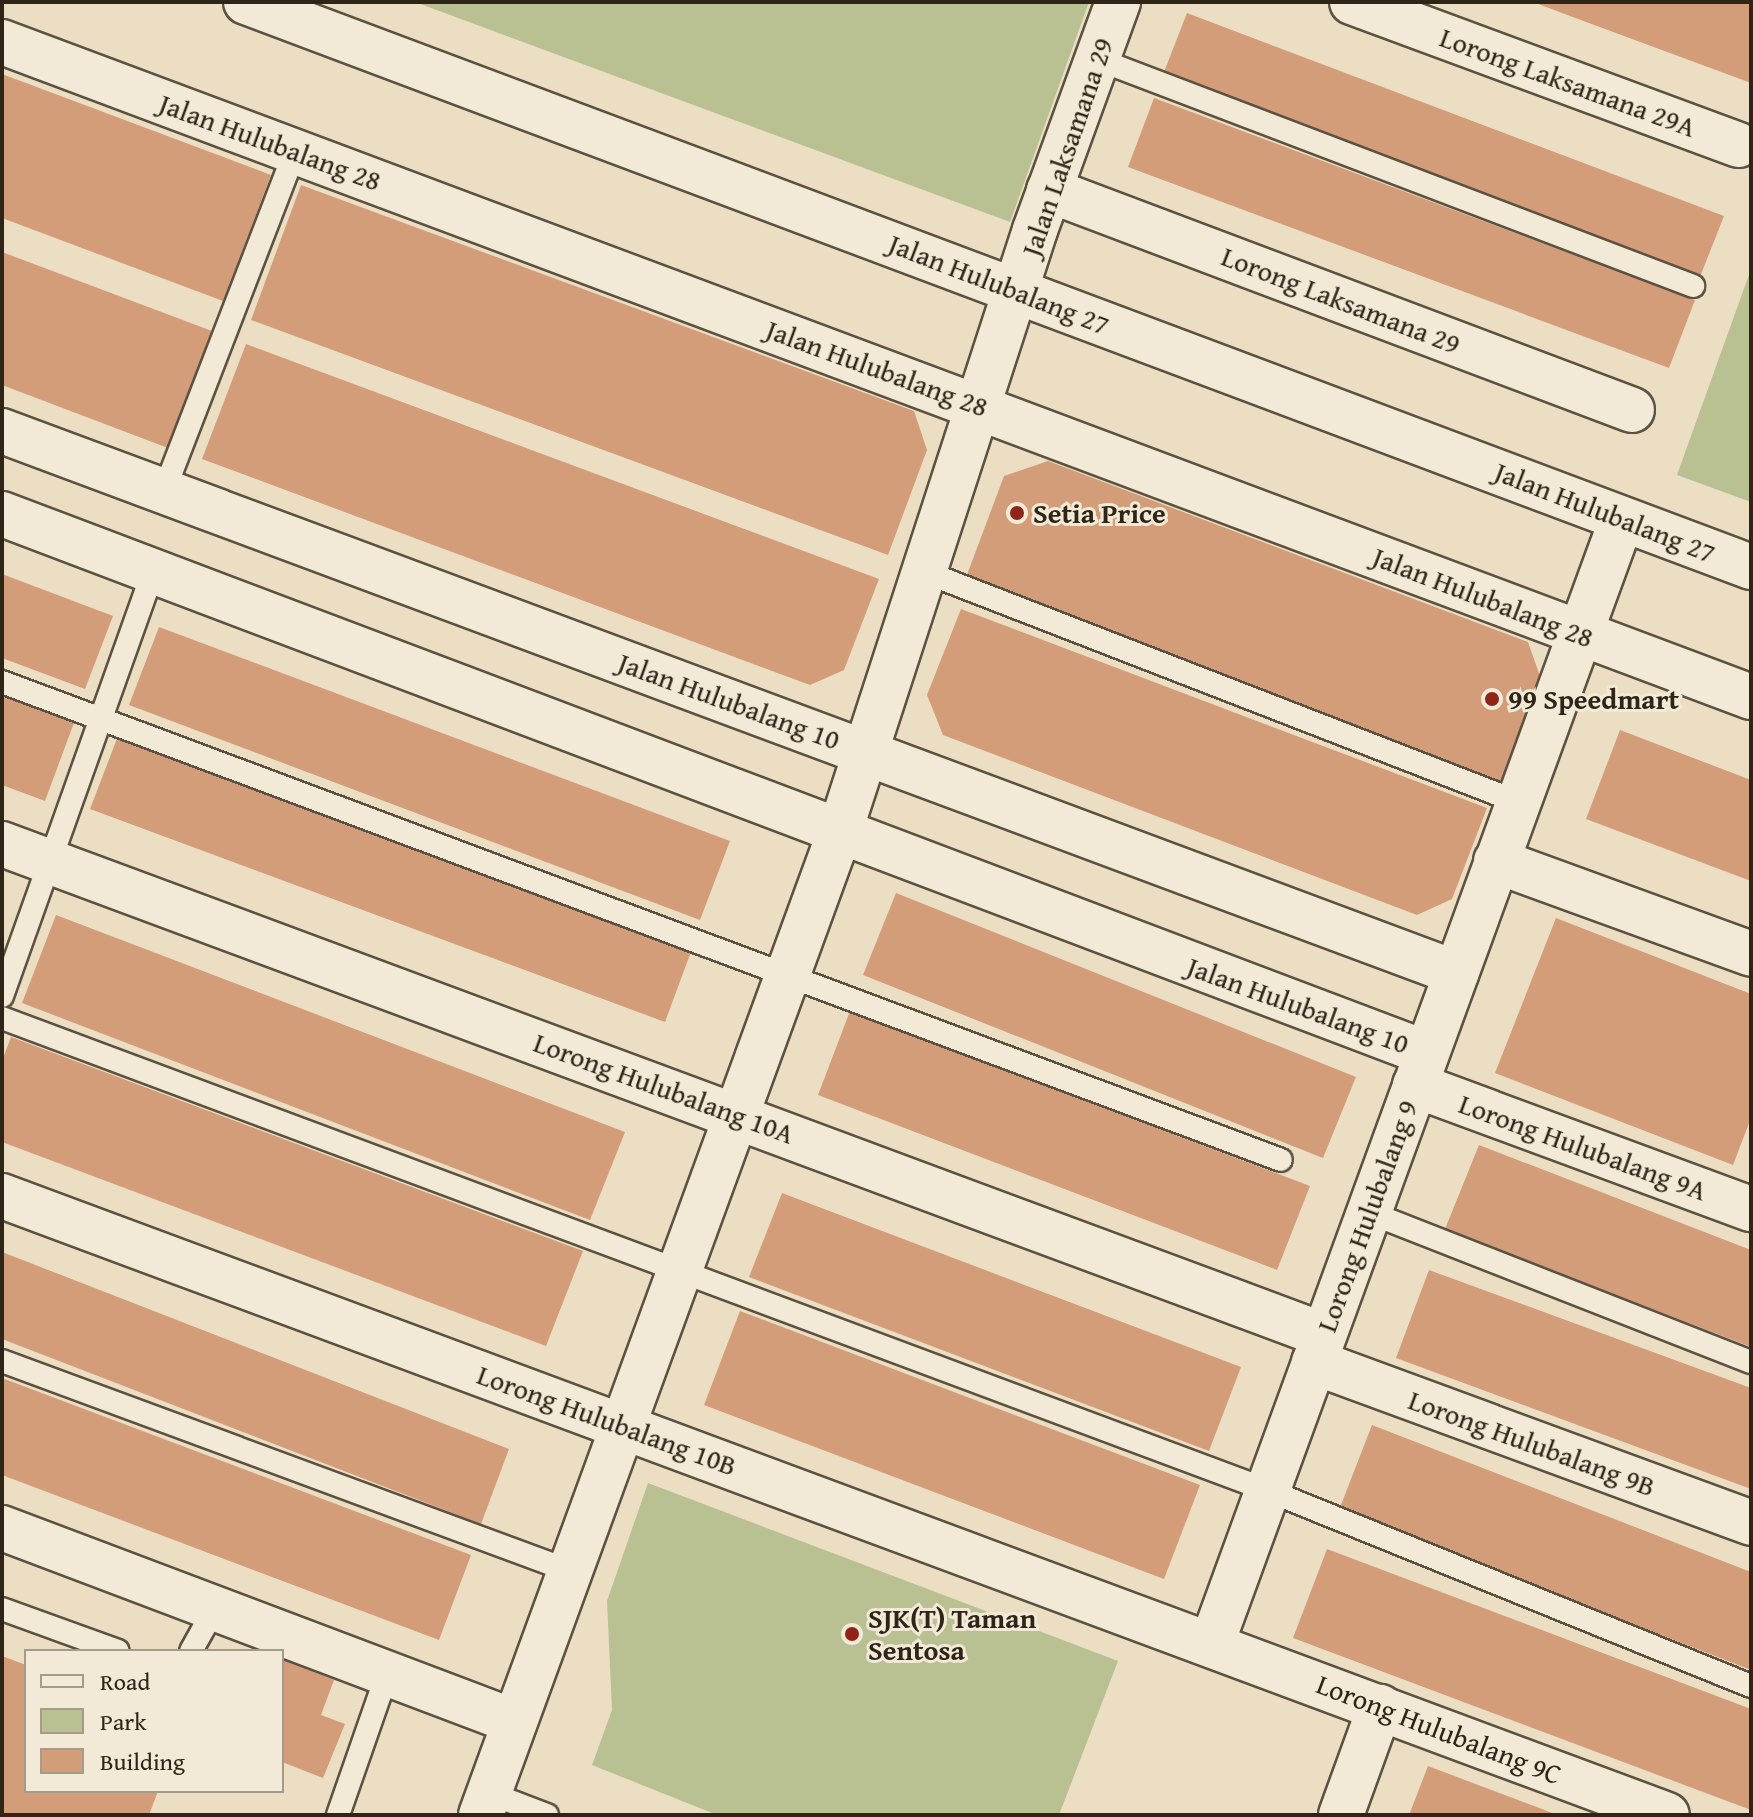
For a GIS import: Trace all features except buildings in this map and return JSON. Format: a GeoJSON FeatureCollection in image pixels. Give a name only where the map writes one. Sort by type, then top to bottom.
{"type":"FeatureCollection","features":[{"type":"Feature","properties":{"kind":"street","name":"Jalan Hulubalang 27"},"geometry":{"type":"LineString","coordinates":[[246,2],[1751,567]]}},
{"type":"Feature","properties":{"kind":"street","name":"Jalan Laksamana 29"},"geometry":{"type":"LineString","coordinates":[[488,1808],[515,1722],[839,834],[1049,190],[1118,2]]}},
{"type":"Feature","properties":{"kind":"street","name":"Lorong Laksamana 29A"},"geometry":{"type":"LineString","coordinates":[[1352,2],[1738,145]]}},
{"type":"Feature","properties":{"kind":"street","name":"Jalan Hulubalang 28"},"geometry":{"type":"LineString","coordinates":[[2,42],[1751,697]]}},
{"type":"Feature","properties":{"kind":"street","name":"Lorong Laksamana 29"},"geometry":{"type":"LineString","coordinates":[[1049,190],[1632,410]]}},
{"type":"Feature","properties":{"kind":"street","name":"Jalan Hulubalang 10"},"geometry":{"type":"LineString","coordinates":[[2,431],[1456,973]]}},
{"type":"Feature","properties":{"kind":"street","name":"Jalan Hulubalang 10"},"geometry":{"type":"LineString","coordinates":[[2,514],[839,834],[1420,1069]]}},
{"type":"Feature","properties":{"kind":"street","name":"Lorong Hulubalang 9"},"geometry":{"type":"LineString","coordinates":[[1212,1643],[1622,519]]}},
{"type":"Feature","properties":{"kind":"street","name":"Lorong Hulubalang 10A"},"geometry":{"type":"LineString","coordinates":[[2,844],[737,1114],[1319,1349]]}},
{"type":"Feature","properties":{"kind":"street"},"geometry":{"type":"LineString","coordinates":[[1496,861],[1751,954]]}},
{"type":"Feature","properties":{"kind":"street","name":"Lorong Hulubalang 9A"},"geometry":{"type":"LineString","coordinates":[[1420,1069],[1751,1209]]}},
{"type":"Feature","properties":{"kind":"street","name":"Lorong Hulubalang 10B"},"geometry":{"type":"LineString","coordinates":[[2,1196],[1212,1643]]}},
{"type":"Feature","properties":{"kind":"street","name":"Lorong Hulubalang 9B"},"geometry":{"type":"LineString","coordinates":[[1319,1349],[1751,1523]]}},
{"type":"Feature","properties":{"kind":"street"},"geometry":{"type":"LineString","coordinates":[[2,1528],[515,1722]]}},
{"type":"Feature","properties":{"kind":"street","name":"Lorong Hulubalang 9C"},"geometry":{"type":"LineString","coordinates":[[1212,1643],[1667,1815]]}},
{"type":"Feature","properties":{"kind":"street"},"geometry":{"type":"LineString","coordinates":[[1341,1815],[1380,1707]]}},
{"type":"Feature","properties":{"kind":"lane"},"geometry":{"type":"LineString","coordinates":[[1097,59],[1693,286]]}},
{"type":"Feature","properties":{"kind":"lane"},"geometry":{"type":"LineString","coordinates":[[164,491],[295,152]]}},
{"type":"Feature","properties":{"kind":"lane"},"geometry":{"type":"LineString","coordinates":[[2,996],[153,572]]}},
{"type":"Feature","properties":{"kind":"lane"},"geometry":{"type":"LineString","coordinates":[[925,572],[1518,802]]}},
{"type":"Feature","properties":{"kind":"lane"},"geometry":{"type":"LineString","coordinates":[[2,682],[788,972],[1281,1160]]}},
{"type":"Feature","properties":{"kind":"lane"},"geometry":{"type":"LineString","coordinates":[[2,1018],[1267,1490],[1751,1686]]}},
{"type":"Feature","properties":{"kind":"lane"},"geometry":{"type":"LineString","coordinates":[[1368,1212],[1751,1362]]}},
{"type":"Feature","properties":{"kind":"lane"},"geometry":{"type":"LineString","coordinates":[[2,1361],[570,1571]]}},
{"type":"Feature","properties":{"kind":"lane"},"geometry":{"type":"LineString","coordinates":[[192,1649],[215,1608]]}},
{"type":"Feature","properties":{"kind":"lane"},"geometry":{"type":"LineString","coordinates":[[2,1609],[112,1649]]}},
{"type":"Feature","properties":{"kind":"lane"},"geometry":{"type":"LineString","coordinates":[[338,1815],[387,1674]]}},
{"type":"Feature","properties":{"kind":"lane"},"geometry":{"type":"LineString","coordinates":[[488,1808],[547,1815]]}},
{"type":"Feature","properties":{"kind":"green space"},"geometry":{"type":"Polygon","coordinates":[[[415,2],[1089,2],[1010,222],[415,2]]]}},
{"type":"Feature","properties":{"kind":"green space"},"geometry":{"type":"Polygon","coordinates":[[[1751,269],[1751,502],[1677,475],[1751,269]]]}},
{"type":"Feature","properties":{"kind":"green space","name":"SJK(T) Taman Sentosa"},"geometry":{"type":"Polygon","coordinates":[[[648,1483],[1118,1661],[1059,1815],[717,1815],[592,1765],[612,1710],[607,1601],[648,1483]]]}},
{"type":"Feature","properties":{"kind":"place","name":"Setia Price"},"geometry":{"type":"Point","coordinates":[1017,513]}},
{"type":"Feature","properties":{"kind":"place","name":"99 Speedmart"},"geometry":{"type":"Point","coordinates":[1492,699]}},
{"type":"Feature","properties":{"kind":"place","name":"SJK(T) Taman Sentosa"},"geometry":{"type":"Point","coordinates":[852,1634]}}]}
